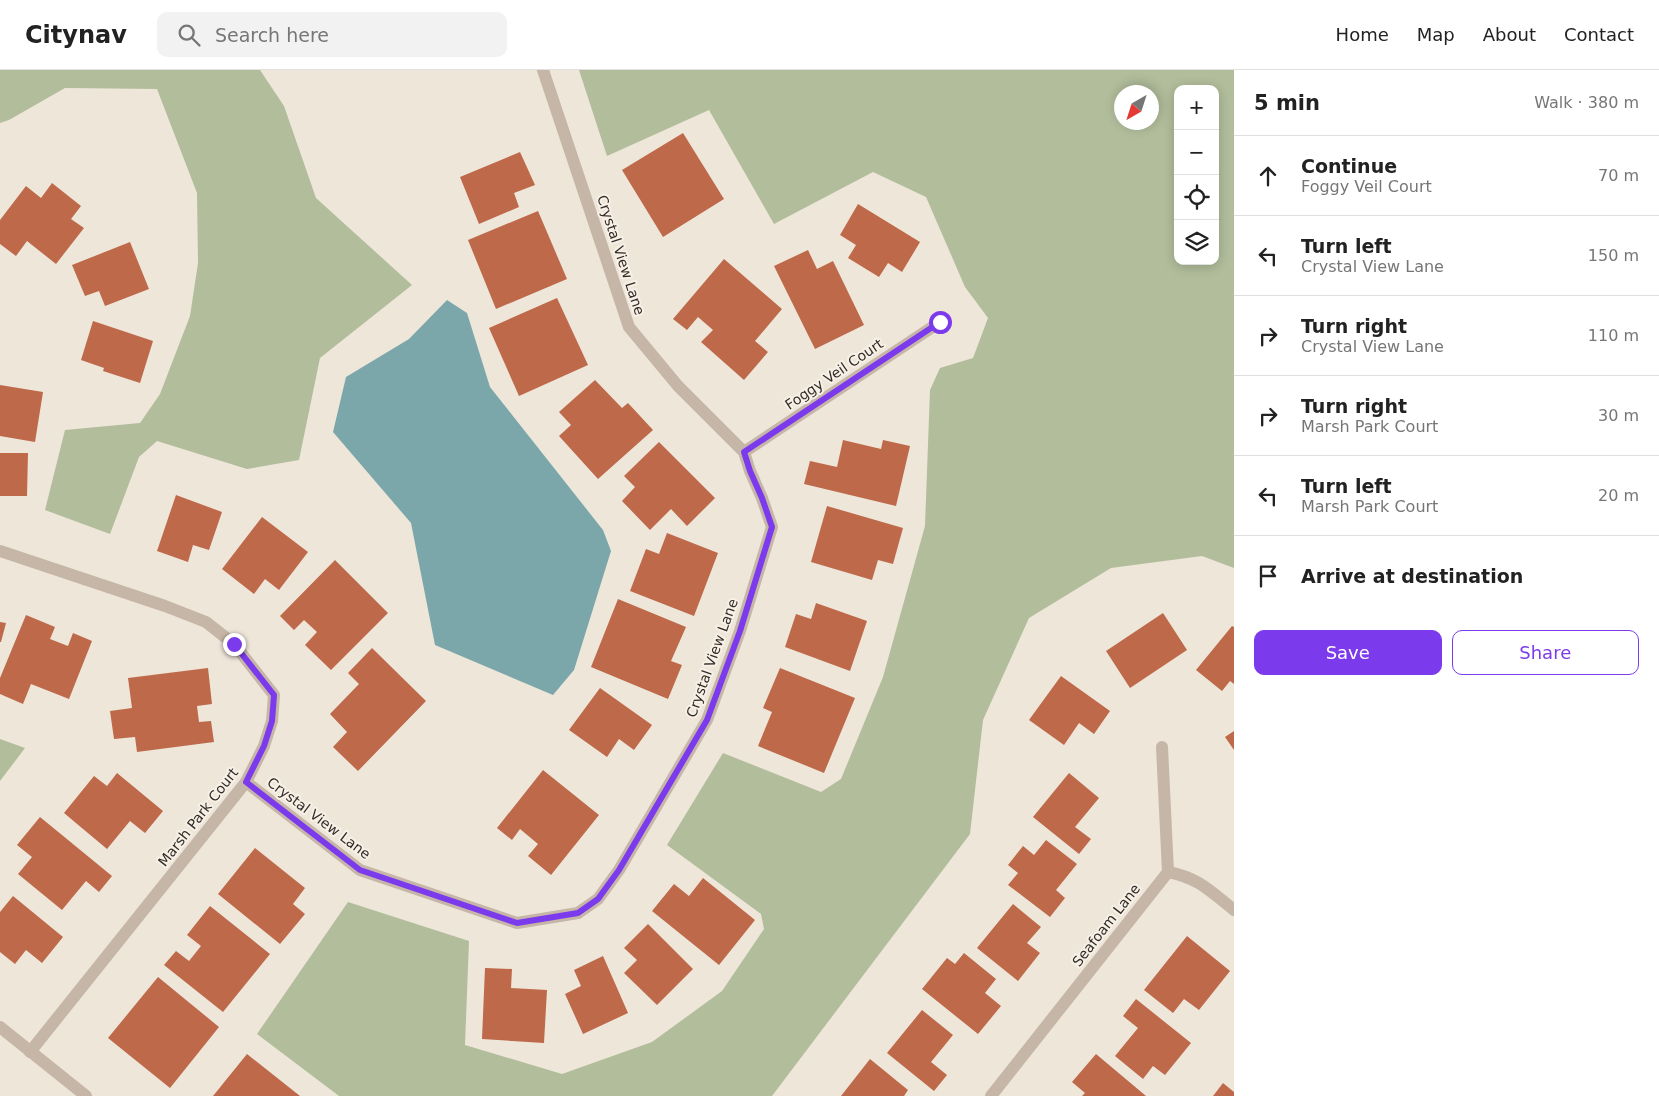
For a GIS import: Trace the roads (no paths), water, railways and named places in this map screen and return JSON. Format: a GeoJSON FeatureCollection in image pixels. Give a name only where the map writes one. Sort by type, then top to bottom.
{"type":"FeatureCollection","features":[{"type":"Feature","properties":{"kind":"street","name":"Crystal View Lane"},"geometry":{"type":"LineString","coordinates":[[246,782],[360,870],[517,923],[578,913],[598,899],[619,870],[707,720],[740,631],[772,527],[744,452],[678,386],[629,327],[544,70]]}},
{"type":"Feature","properties":{"kind":"street","name":"Foggy Veil Court"},"geometry":{"type":"LineString","coordinates":[[744,452],[940,322]]}},
{"type":"Feature","properties":{"kind":"street","name":"Marsh Park Court"},"geometry":{"type":"LineString","coordinates":[[0,551],[165,606],[206,622],[234,644],[274,695],[272,721],[264,746],[246,782],[30,1052]]}},
{"type":"Feature","properties":{"kind":"street"},"geometry":{"type":"LineString","coordinates":[[1162,747],[1168,872],[1185,875],[1199,882],[1234,910]]}},
{"type":"Feature","properties":{"kind":"street","name":"Seafoam Lane"},"geometry":{"type":"LineString","coordinates":[[991,1096],[1168,872]]}},
{"type":"Feature","properties":{"kind":"street"},"geometry":{"type":"LineString","coordinates":[[0,1027],[86,1096]]}},
{"type":"Feature","properties":{"kind":"water"},"geometry":{"type":"Polygon","coordinates":[[[447,300],[467,313],[490,387],[603,530],[611,551],[574,670],[553,695],[435,645],[411,523],[333,432],[346,377],[409,339],[447,300]]]}}]}
